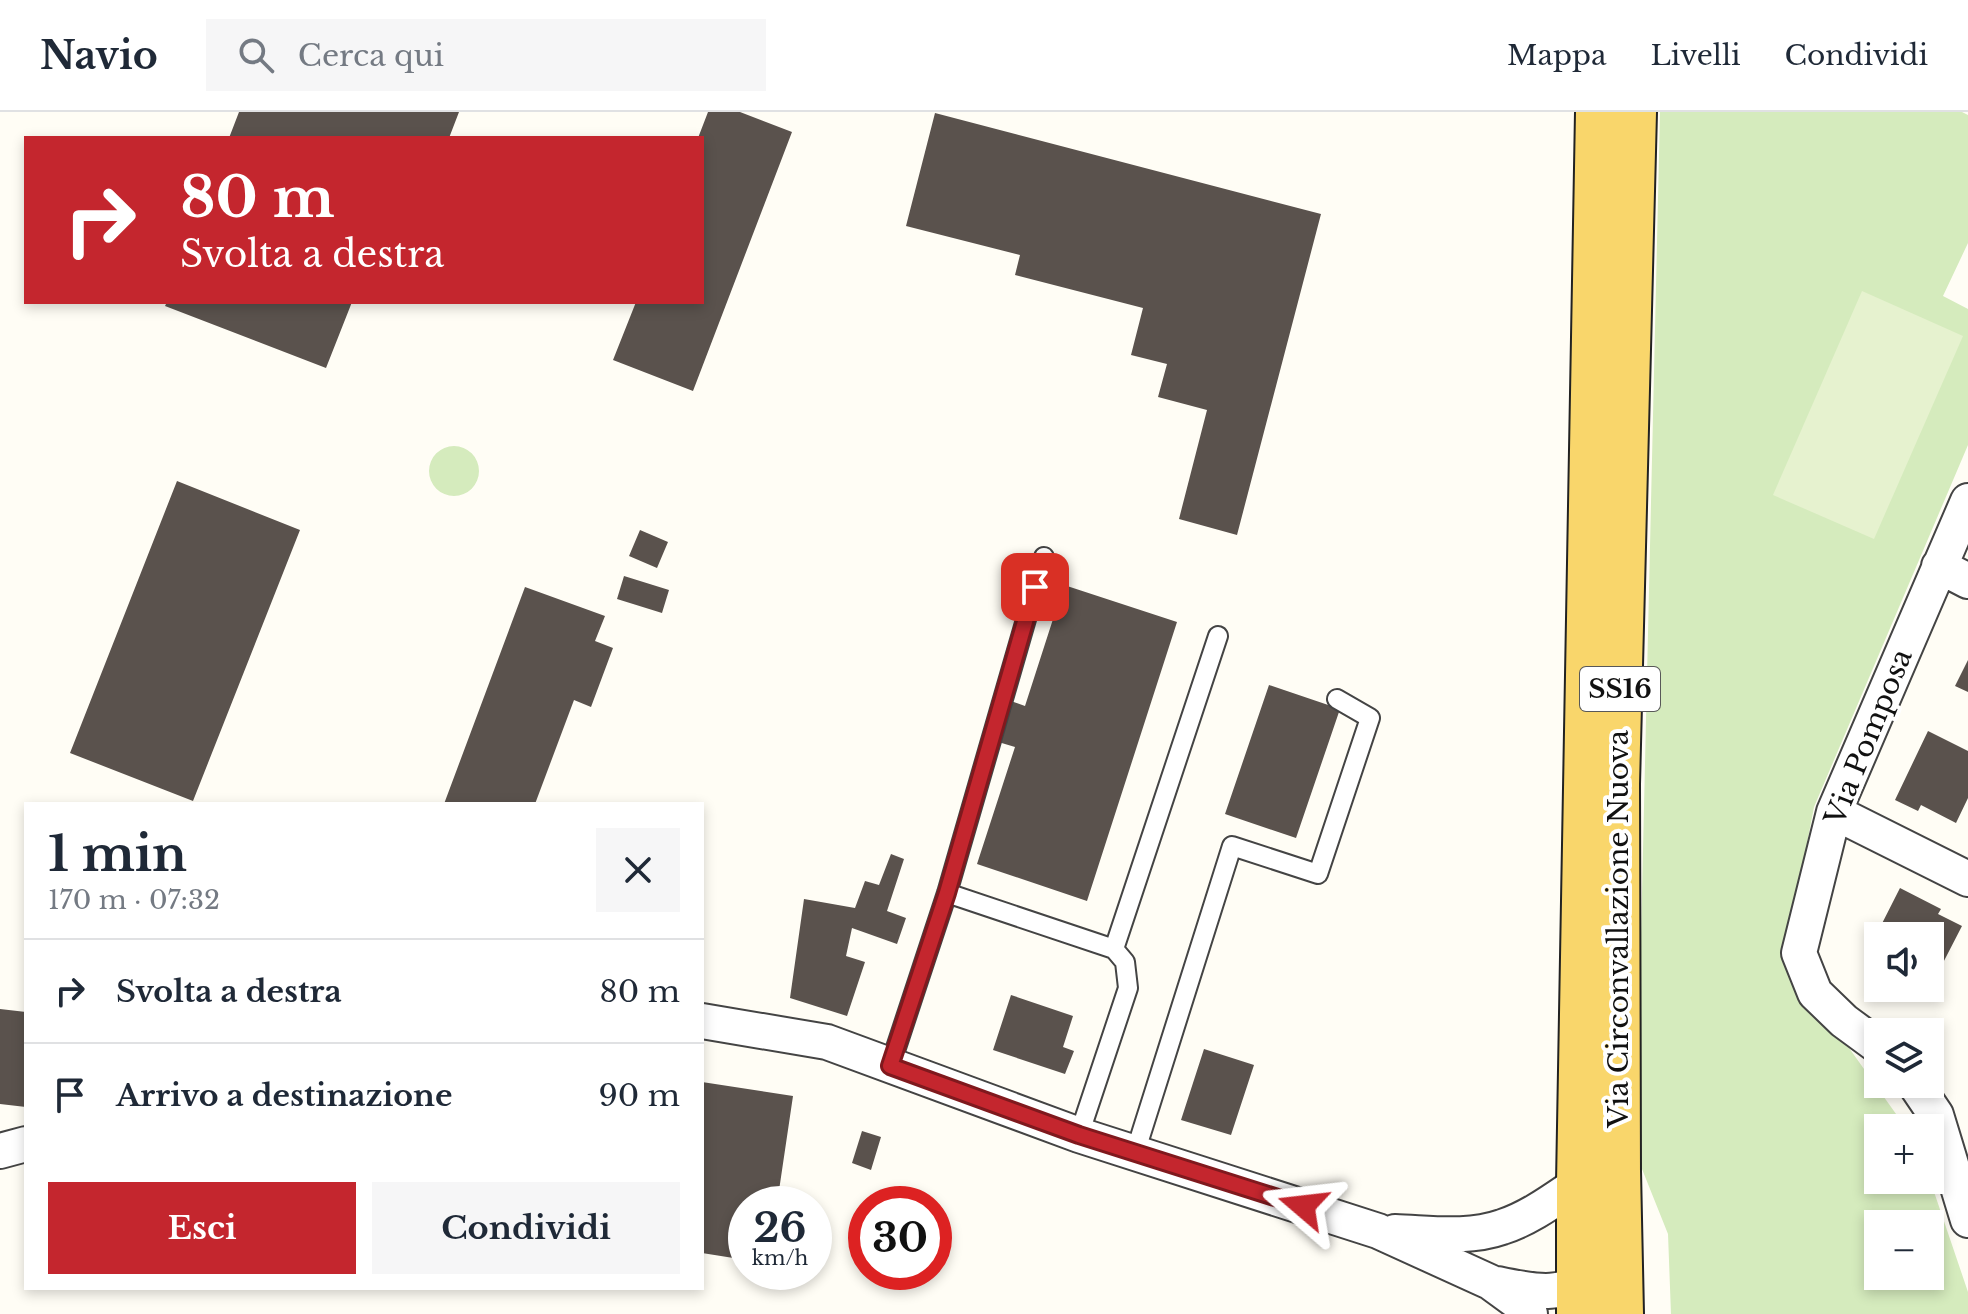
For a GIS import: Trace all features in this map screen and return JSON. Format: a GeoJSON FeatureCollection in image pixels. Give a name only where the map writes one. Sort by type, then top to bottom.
{"type":"FeatureCollection","features":[{"type":"Feature","properties":{"kind":"main road","name":"Via Circonvallazione Nuova"},"geometry":{"type":"LineString","coordinates":[[1579,1300],[1598,112]]}},
{"type":"Feature","properties":{"kind":"main road","name":"Via Circonvallazione Nuova"},"geometry":{"type":"LineString","coordinates":[[1621,1314],[1617,784],[1634,112]]}},
{"type":"Feature","properties":{"kind":"street","name":"Via Pomposa"},"geometry":{"type":"LineString","coordinates":[[1864,1036],[1815,993],[1799,953],[1834,812],[1953,574],[1968,501]]}},
{"type":"Feature","properties":{"kind":"street"},"geometry":{"type":"LineString","coordinates":[[1834,812],[1968,879]]}},
{"type":"Feature","properties":{"kind":"street"},"geometry":{"type":"LineString","coordinates":[[704,1021],[827,1042],[1079,1135],[1378,1231],[1490,1282],[1530,1314]]}},
{"type":"Feature","properties":{"kind":"street"},"geometry":{"type":"LineString","coordinates":[[1924,1098],[1958,1156],[1968,1220]]}},
{"type":"Feature","properties":{"kind":"street"},"geometry":{"type":"LineString","coordinates":[[0,1151],[24,1145]]}},
{"type":"Feature","properties":{"kind":"street"},"geometry":{"type":"LineString","coordinates":[[1502,1228],[1579,1183]]}},
{"type":"Feature","properties":{"kind":"street"},"geometry":{"type":"LineString","coordinates":[[1378,1231],[1462,1235],[1502,1228],[1535,1229],[1579,1238],[1620,1265],[1579,1300],[1563,1291],[1538,1292],[1490,1282]]}},
{"type":"Feature","properties":{"kind":"lane"},"geometry":{"type":"LineString","coordinates":[[890,1066],[947,893],[1044,557]]}},
{"type":"Feature","properties":{"kind":"lane"},"geometry":{"type":"LineString","coordinates":[[1114,949],[1218,636]]}},
{"type":"Feature","properties":{"kind":"lane"},"geometry":{"type":"LineString","coordinates":[[1135,1153],[1232,846],[1318,874],[1370,718],[1337,699]]}},
{"type":"Feature","properties":{"kind":"lane"},"geometry":{"type":"LineString","coordinates":[[947,893],[1114,949],[1125,962],[1128,988],[1079,1135]]}},
{"type":"Feature","properties":{"kind":"green space"},"geometry":{"type":"Polygon","coordinates":[[[1660,112],[1962,112],[1968,115],[1968,243],[1943,296],[1968,309],[1968,445],[1814,807],[1785,958],[1864,1069],[1864,1098],[1885,1098],[1896,1114],[1864,1114],[1864,1194],[1935,1194],[1940,1210],[1864,1210],[1864,1290],[1944,1290],[1944,1221],[1968,1292],[1968,1314],[1671,1314],[1668,1234],[1636,1154],[1660,112]]]}},
{"type":"Feature","properties":{"kind":"green space"},"geometry":{"type":"Polygon","coordinates":[[[1862,291],[1963,336],[1874,539],[1773,495],[1862,291]]]}},
{"type":"Feature","properties":{"kind":"green space"},"geometry":{"type":"Polygon","coordinates":[[[454,446],[472,453],[479,471],[472,489],[454,496],[436,489],[429,471],[436,453],[454,446]]]}},
{"type":"Feature","properties":{"kind":"building"},"geometry":{"type":"Polygon","coordinates":[[[239,112],[459,112],[450,136],[230,136],[239,112]]]}},
{"type":"Feature","properties":{"kind":"building"},"geometry":{"type":"Polygon","coordinates":[[[708,112],[740,112],[792,132],[693,391],[613,360],[635,304],[704,304],[704,136],[699,136],[708,112]]]}},
{"type":"Feature","properties":{"kind":"building"},"geometry":{"type":"Polygon","coordinates":[[[935,113],[1321,214],[1237,535],[1179,519],[1207,410],[1158,397],[1167,364],[1131,355],[1143,308],[1015,275],[1020,255],[906,226],[935,113]]]}},
{"type":"Feature","properties":{"kind":"building"},"geometry":{"type":"Polygon","coordinates":[[[166,304],[351,304],[326,368],[166,304]]]}},
{"type":"Feature","properties":{"kind":"building"},"geometry":{"type":"Polygon","coordinates":[[[177,481],[300,530],[193,801],[70,753],[177,481]]]}},
{"type":"Feature","properties":{"kind":"building"},"geometry":{"type":"Polygon","coordinates":[[[640,530],[668,542],[657,568],[629,556],[640,530]]]}},
{"type":"Feature","properties":{"kind":"building"},"geometry":{"type":"Polygon","coordinates":[[[624,576],[669,590],[662,613],[617,599],[624,576]]]}},
{"type":"Feature","properties":{"kind":"building"},"geometry":{"type":"Polygon","coordinates":[[[1064,585],[1177,622],[1087,901],[977,864],[1015,747],[995,741],[1008,700],[1025,706],[1064,585]]]}},
{"type":"Feature","properties":{"kind":"building"},"geometry":{"type":"Polygon","coordinates":[[[525,587],[605,616],[595,641],[613,648],[591,707],[574,700],[536,802],[445,802],[525,587]]]}},
{"type":"Feature","properties":{"kind":"building"},"geometry":{"type":"Polygon","coordinates":[[[1968,660],[1968,692],[1955,686],[1968,660]]]}},
{"type":"Feature","properties":{"kind":"building"},"geometry":{"type":"Polygon","coordinates":[[[1269,685],[1340,709],[1296,838],[1225,814],[1269,685]]]}},
{"type":"Feature","properties":{"kind":"building"},"geometry":{"type":"Polygon","coordinates":[[[1928,731],[1968,751],[1968,798],[1956,823],[1921,805],[1918,811],[1895,800],[1928,731]]]}},
{"type":"Feature","properties":{"kind":"building"},"geometry":{"type":"Polygon","coordinates":[[[891,854],[904,859],[887,911],[906,918],[897,944],[852,928],[846,956],[865,962],[847,1016],[790,998],[804,899],[855,908],[865,881],[879,885],[891,854]]]}},
{"type":"Feature","properties":{"kind":"building"},"geometry":{"type":"Polygon","coordinates":[[[1900,888],[1941,909],[1938,914],[1962,926],[1944,961],[1944,922],[1883,922],[1900,888]]]}},
{"type":"Feature","properties":{"kind":"building"},"geometry":{"type":"Polygon","coordinates":[[[1011,995],[1073,1016],[1063,1047],[1074,1051],[1065,1074],[993,1050],[1011,995]]]}},
{"type":"Feature","properties":{"kind":"building"},"geometry":{"type":"Polygon","coordinates":[[[0,1009],[24,1012],[24,1107],[0,1104],[0,1009]]]}},
{"type":"Feature","properties":{"kind":"building"},"geometry":{"type":"Polygon","coordinates":[[[1204,1049],[1254,1065],[1231,1135],[1181,1120],[1204,1049]]]}},
{"type":"Feature","properties":{"kind":"building"},"geometry":{"type":"Polygon","coordinates":[[[704,1082],[793,1096],[780,1186],[728,1186],[728,1257],[704,1253],[704,1082]]]}},
{"type":"Feature","properties":{"kind":"building"},"geometry":{"type":"Polygon","coordinates":[[[862,1131],[881,1137],[871,1170],[852,1163],[862,1131]]]}},
{"type":"Feature","properties":{"kind":"route"},"geometry":{"type":"LineString","coordinates":[[1035,587],[947,893],[890,1066],[1079,1135],[1303,1206]]}}]}
